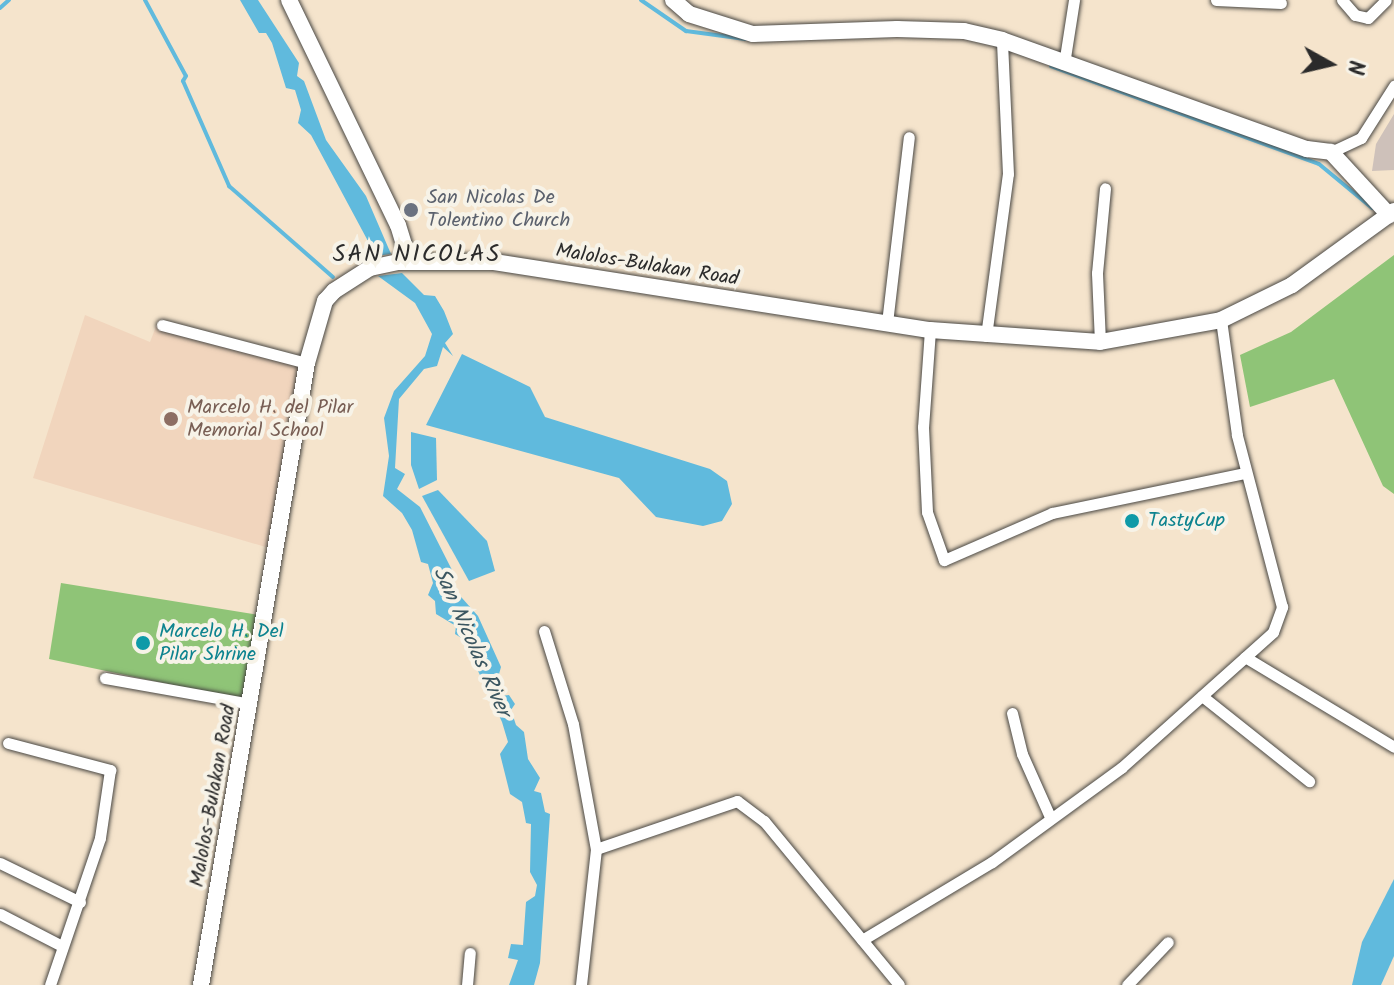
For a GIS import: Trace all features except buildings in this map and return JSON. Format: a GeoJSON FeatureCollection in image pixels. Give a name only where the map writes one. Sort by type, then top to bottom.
{"type":"FeatureCollection","features":[{"type":"Feature","properties":{"kind":"main road"},"geometry":{"type":"LineString","coordinates":[[289,0],[332,98],[398,225],[404,261]]}},
{"type":"Feature","properties":{"kind":"main road"},"geometry":{"type":"LineString","coordinates":[[673,0],[689,14],[753,34],[897,29],[964,31],[1002,40],[1307,149],[1331,152],[1392,213]]}},
{"type":"Feature","properties":{"kind":"main road","name":"Malolos-Bulakan Road"},"geometry":{"type":"LineString","coordinates":[[201,985],[307,363],[325,301],[370,268],[404,261],[494,262],[930,330],[1100,342],[1221,320],[1292,285],[1392,213]]}},
{"type":"Feature","properties":{"kind":"street"},"geometry":{"type":"LineString","coordinates":[[1064,64],[1074,0]]}},
{"type":"Feature","properties":{"kind":"street"},"geometry":{"type":"LineString","coordinates":[[1216,0],[1281,3]]}},
{"type":"Feature","properties":{"kind":"street"},"geometry":{"type":"LineString","coordinates":[[1342,0],[1355,15],[1368,18],[1386,0]]}},
{"type":"Feature","properties":{"kind":"street"},"geometry":{"type":"LineString","coordinates":[[986,336],[1008,174],[1002,40]]}},
{"type":"Feature","properties":{"kind":"street"},"geometry":{"type":"LineString","coordinates":[[1331,152],[1361,138],[1394,86]]}},
{"type":"Feature","properties":{"kind":"street"},"geometry":{"type":"LineString","coordinates":[[887,323],[909,137]]}},
{"type":"Feature","properties":{"kind":"street"},"geometry":{"type":"LineString","coordinates":[[1100,342],[1097,273],[1105,188]]}},
{"type":"Feature","properties":{"kind":"street"},"geometry":{"type":"LineString","coordinates":[[862,940],[992,862],[1121,768],[1273,632],[1282,607],[1246,473],[1221,320]]}},
{"type":"Feature","properties":{"kind":"street"},"geometry":{"type":"LineString","coordinates":[[162,325],[307,363]]}},
{"type":"Feature","properties":{"kind":"street"},"geometry":{"type":"LineString","coordinates":[[930,330],[923,427],[927,512],[944,560],[1052,513],[1246,473]]}},
{"type":"Feature","properties":{"kind":"street"},"geometry":{"type":"LineString","coordinates":[[544,631],[573,724],[596,849],[581,985]]}},
{"type":"Feature","properties":{"kind":"street"},"geometry":{"type":"LineString","coordinates":[[1245,657],[1394,747]]}},
{"type":"Feature","properties":{"kind":"street"},"geometry":{"type":"LineString","coordinates":[[105,678],[251,704]]}},
{"type":"Feature","properties":{"kind":"street"},"geometry":{"type":"LineString","coordinates":[[1202,696],[1309,781]]}},
{"type":"Feature","properties":{"kind":"street"},"geometry":{"type":"LineString","coordinates":[[1012,713],[1022,754],[1050,817]]}},
{"type":"Feature","properties":{"kind":"street"},"geometry":{"type":"LineString","coordinates":[[8,743],[110,770],[100,838],[50,985]]}},
{"type":"Feature","properties":{"kind":"street"},"geometry":{"type":"LineString","coordinates":[[596,849],[737,801],[764,821],[899,985]]}},
{"type":"Feature","properties":{"kind":"street"},"geometry":{"type":"LineString","coordinates":[[0,863],[80,902]]}},
{"type":"Feature","properties":{"kind":"street"},"geometry":{"type":"LineString","coordinates":[[0,914],[62,946]]}},
{"type":"Feature","properties":{"kind":"street"},"geometry":{"type":"LineString","coordinates":[[1127,985],[1168,942]]}},
{"type":"Feature","properties":{"kind":"street"},"geometry":{"type":"LineString","coordinates":[[467,985],[470,953]]}},
{"type":"Feature","properties":{"kind":"shaded area"},"geometry":{"type":"Polygon","coordinates":[[[1394,114],[1394,170],[1372,171],[1376,144],[1394,114]]]}},
{"type":"Feature","properties":{"kind":"shaded area","name":"Marcelo H. del Pilar Memorial School"},"geometry":{"type":"Polygon","coordinates":[[[85,315],[150,342],[157,324],[301,361],[269,548],[33,478],[85,315]]]}},
{"type":"Feature","properties":{"kind":"green space"},"geometry":{"type":"Polygon","coordinates":[[[1394,255],[1394,494],[1383,486],[1334,379],[1250,407],[1240,355],[1291,332],[1394,255]]]}},
{"type":"Feature","properties":{"kind":"green space"},"geometry":{"type":"Polygon","coordinates":[[[61,583],[259,615],[245,700],[49,659],[61,583]]]}},
{"type":"Feature","properties":{"kind":"water"},"geometry":{"type":"Polygon","coordinates":[[[240,0],[258,0],[299,63],[297,76],[304,81],[326,140],[366,196],[391,254],[376,256],[311,135],[298,123],[301,110],[295,90],[286,88],[272,43],[266,33],[259,33],[240,0]]]}},
{"type":"Feature","properties":{"kind":"water","name":"San Nicolas River"},"geometry":{"type":"Polygon","coordinates":[[[402,273],[424,295],[435,296],[453,334],[445,343],[453,356],[443,347],[437,366],[424,369],[399,399],[395,468],[405,474],[397,489],[420,507],[452,570],[446,580],[478,616],[501,667],[496,685],[501,696],[509,695],[515,704],[511,710],[516,725],[524,732],[528,759],[540,778],[534,791],[541,793],[545,812],[550,814],[540,963],[534,985],[509,985],[518,960],[508,958],[511,944],[523,945],[526,902],[535,896],[537,885],[530,872],[531,824],[526,823],[522,802],[510,794],[500,754],[508,742],[502,722],[463,639],[455,634],[456,626],[436,614],[435,601],[428,595],[433,583],[428,564],[421,562],[412,530],[402,513],[383,496],[389,456],[384,418],[394,391],[425,356],[432,334],[415,303],[378,276],[402,273]]]}},
{"type":"Feature","properties":{"kind":"water"},"geometry":{"type":"Polygon","coordinates":[[[462,354],[530,387],[545,417],[710,469],[727,481],[732,504],[722,521],[703,526],[656,517],[619,478],[426,425],[462,354]]]}},
{"type":"Feature","properties":{"kind":"water"},"geometry":{"type":"Polygon","coordinates":[[[411,432],[436,438],[437,480],[419,489],[411,465],[411,432]]]}},
{"type":"Feature","properties":{"kind":"water"},"geometry":{"type":"Polygon","coordinates":[[[438,490],[487,541],[495,571],[469,581],[422,496],[438,490]]]}},
{"type":"Feature","properties":{"kind":"water"},"geometry":{"type":"Polygon","coordinates":[[[1394,879],[1394,956],[1381,985],[1352,985],[1362,942],[1394,879]]]}},
{"type":"Feature","properties":{"kind":"waterway"},"geometry":{"type":"LineString","coordinates":[[0,8],[9,0]]}},
{"type":"Feature","properties":{"kind":"waterway"},"geometry":{"type":"LineString","coordinates":[[145,0],[186,76],[183,81],[229,186],[333,277]]}},
{"type":"Feature","properties":{"kind":"waterway"},"geometry":{"type":"LineString","coordinates":[[641,0],[686,31],[745,39]]}},
{"type":"Feature","properties":{"kind":"waterway"},"geometry":{"type":"LineString","coordinates":[[1051,66],[1319,164],[1372,208]]}},
{"type":"Feature","properties":{"kind":"place","name":"San Nicolas De Tolentino Church"},"geometry":{"type":"Point","coordinates":[411,210]}},
{"type":"Feature","properties":{"kind":"place","name":"Marcelo H. del Pilar Memorial School"},"geometry":{"type":"Point","coordinates":[171,419]}},
{"type":"Feature","properties":{"kind":"place","name":"TastyCup"},"geometry":{"type":"Point","coordinates":[1132,521]}},
{"type":"Feature","properties":{"kind":"place","name":"Marcelo H. Del Pilar Shrine"},"geometry":{"type":"Point","coordinates":[143,643]}},
{"type":"Feature","properties":{"kind":"district","name":"SAN NICOLAS"},"geometry":{"type":"Point","coordinates":[417,255]}}]}
